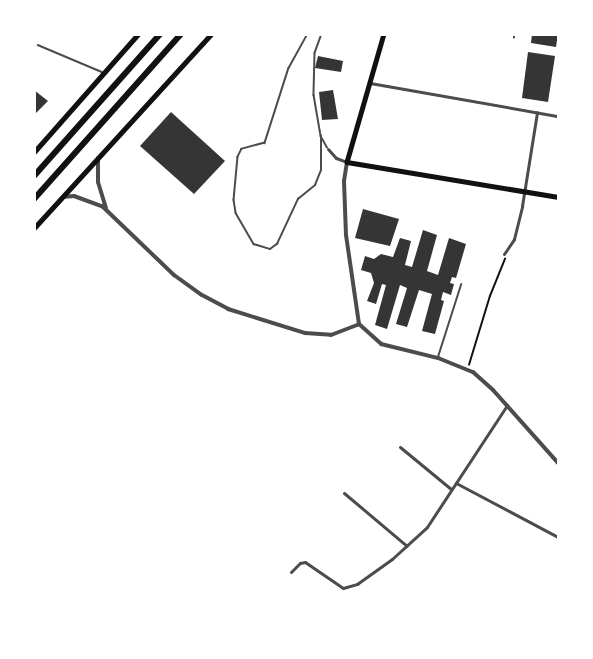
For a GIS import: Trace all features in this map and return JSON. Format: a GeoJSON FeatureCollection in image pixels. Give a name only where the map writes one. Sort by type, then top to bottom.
{"type":"FeatureCollection","features":[{"type":"Feature","properties":{"kind":"highway"},"geometry":{"type":"LineString","coordinates":[[34,176],[160,34]]}},
{"type":"Feature","properties":{"kind":"highway"},"geometry":{"type":"LineString","coordinates":[[34,199],[181,34]]}},
{"type":"Feature","properties":{"kind":"main road"},"geometry":{"type":"LineString","coordinates":[[34,152],[138,34]]}},
{"type":"Feature","properties":{"kind":"main road"},"geometry":{"type":"LineString","coordinates":[[34,228],[211,34]]}},
{"type":"Feature","properties":{"kind":"main road"},"geometry":{"type":"LineString","coordinates":[[384,34],[347,162],[558,197]]}},
{"type":"Feature","properties":{"kind":"street"},"geometry":{"type":"LineString","coordinates":[[368,83],[558,116]]}},
{"type":"Feature","properties":{"kind":"street"},"geometry":{"type":"LineString","coordinates":[[504,254],[514,239],[537,112]]}},
{"type":"Feature","properties":{"kind":"street"},"geometry":{"type":"LineString","coordinates":[[328,149],[336,158],[347,162],[344,181],[346,235],[359,324],[381,344],[438,358],[467,369],[507,405],[558,463]]}},
{"type":"Feature","properties":{"kind":"street"},"geometry":{"type":"LineString","coordinates":[[98,158],[98,182],[108,212]]}},
{"type":"Feature","properties":{"kind":"street"},"geometry":{"type":"LineString","coordinates":[[62,198],[74,196],[102,206],[174,275],[222,306],[305,333],[330,334],[359,324]]}},
{"type":"Feature","properties":{"kind":"street"},"geometry":{"type":"LineString","coordinates":[[291,572],[300,563],[305,562],[330,582],[343,588],[350,587],[408,546],[427,527],[507,405]]}},
{"type":"Feature","properties":{"kind":"street"},"geometry":{"type":"LineString","coordinates":[[400,447],[451,489]]}},
{"type":"Feature","properties":{"kind":"street"},"geometry":{"type":"LineString","coordinates":[[456,483],[558,537]]}},
{"type":"Feature","properties":{"kind":"street"},"geometry":{"type":"LineString","coordinates":[[344,493],[408,546]]}},
{"type":"Feature","properties":{"kind":"lane"},"geometry":{"type":"LineString","coordinates":[[308,34],[289,68],[265,143],[242,149],[238,157],[234,200],[236,213],[254,244],[270,249],[277,244],[298,200],[315,184],[321,170],[321,136],[314,95],[315,53],[322,34]]}},
{"type":"Feature","properties":{"kind":"lane"},"geometry":{"type":"LineString","coordinates":[[38,45],[103,72]]}},
{"type":"Feature","properties":{"kind":"lane"},"geometry":{"type":"LineString","coordinates":[[321,136],[328,149]]}},
{"type":"Feature","properties":{"kind":"lane"},"geometry":{"type":"LineString","coordinates":[[438,358],[461,285]]}},
{"type":"Feature","properties":{"kind":"path"},"geometry":{"type":"LineString","coordinates":[[467,369],[490,296],[505,262],[504,254]]}},
{"type":"Feature","properties":{"kind":"building"},"geometry":{"type":"Polygon","coordinates":[[[532,34],[558,34],[556,47],[531,43],[532,34]]]}},
{"type":"Feature","properties":{"kind":"building"},"geometry":{"type":"Polygon","coordinates":[[[528,52],[555,56],[548,102],[522,98],[528,52]]]}},
{"type":"Feature","properties":{"kind":"building"},"geometry":{"type":"Polygon","coordinates":[[[318,56],[343,61],[341,72],[315,68],[318,56]]]}},
{"type":"Feature","properties":{"kind":"building"},"geometry":{"type":"Polygon","coordinates":[[[34,90],[48,101],[34,115],[34,90]]]}},
{"type":"Feature","properties":{"kind":"building"},"geometry":{"type":"Polygon","coordinates":[[[333,90],[338,119],[322,120],[319,92],[333,90]]]}},
{"type":"Feature","properties":{"kind":"building"},"geometry":{"type":"Polygon","coordinates":[[[171,112],[225,161],[194,194],[140,146],[171,112]]]}},
{"type":"Feature","properties":{"kind":"building"},"geometry":{"type":"Polygon","coordinates":[[[363,209],[399,219],[390,246],[355,238],[363,209]]]}},
{"type":"Feature","properties":{"kind":"building"},"geometry":{"type":"Polygon","coordinates":[[[423,230],[437,235],[427,271],[438,275],[449,238],[466,244],[456,278],[452,277],[450,283],[454,284],[451,295],[443,292],[441,300],[444,301],[435,334],[422,331],[432,294],[419,290],[407,327],[396,324],[407,288],[400,285],[387,329],[375,325],[386,285],[382,284],[376,304],[367,301],[374,283],[371,273],[361,270],[365,256],[374,259],[381,254],[393,257],[400,238],[411,241],[405,265],[412,267],[423,230]]]}}]}
